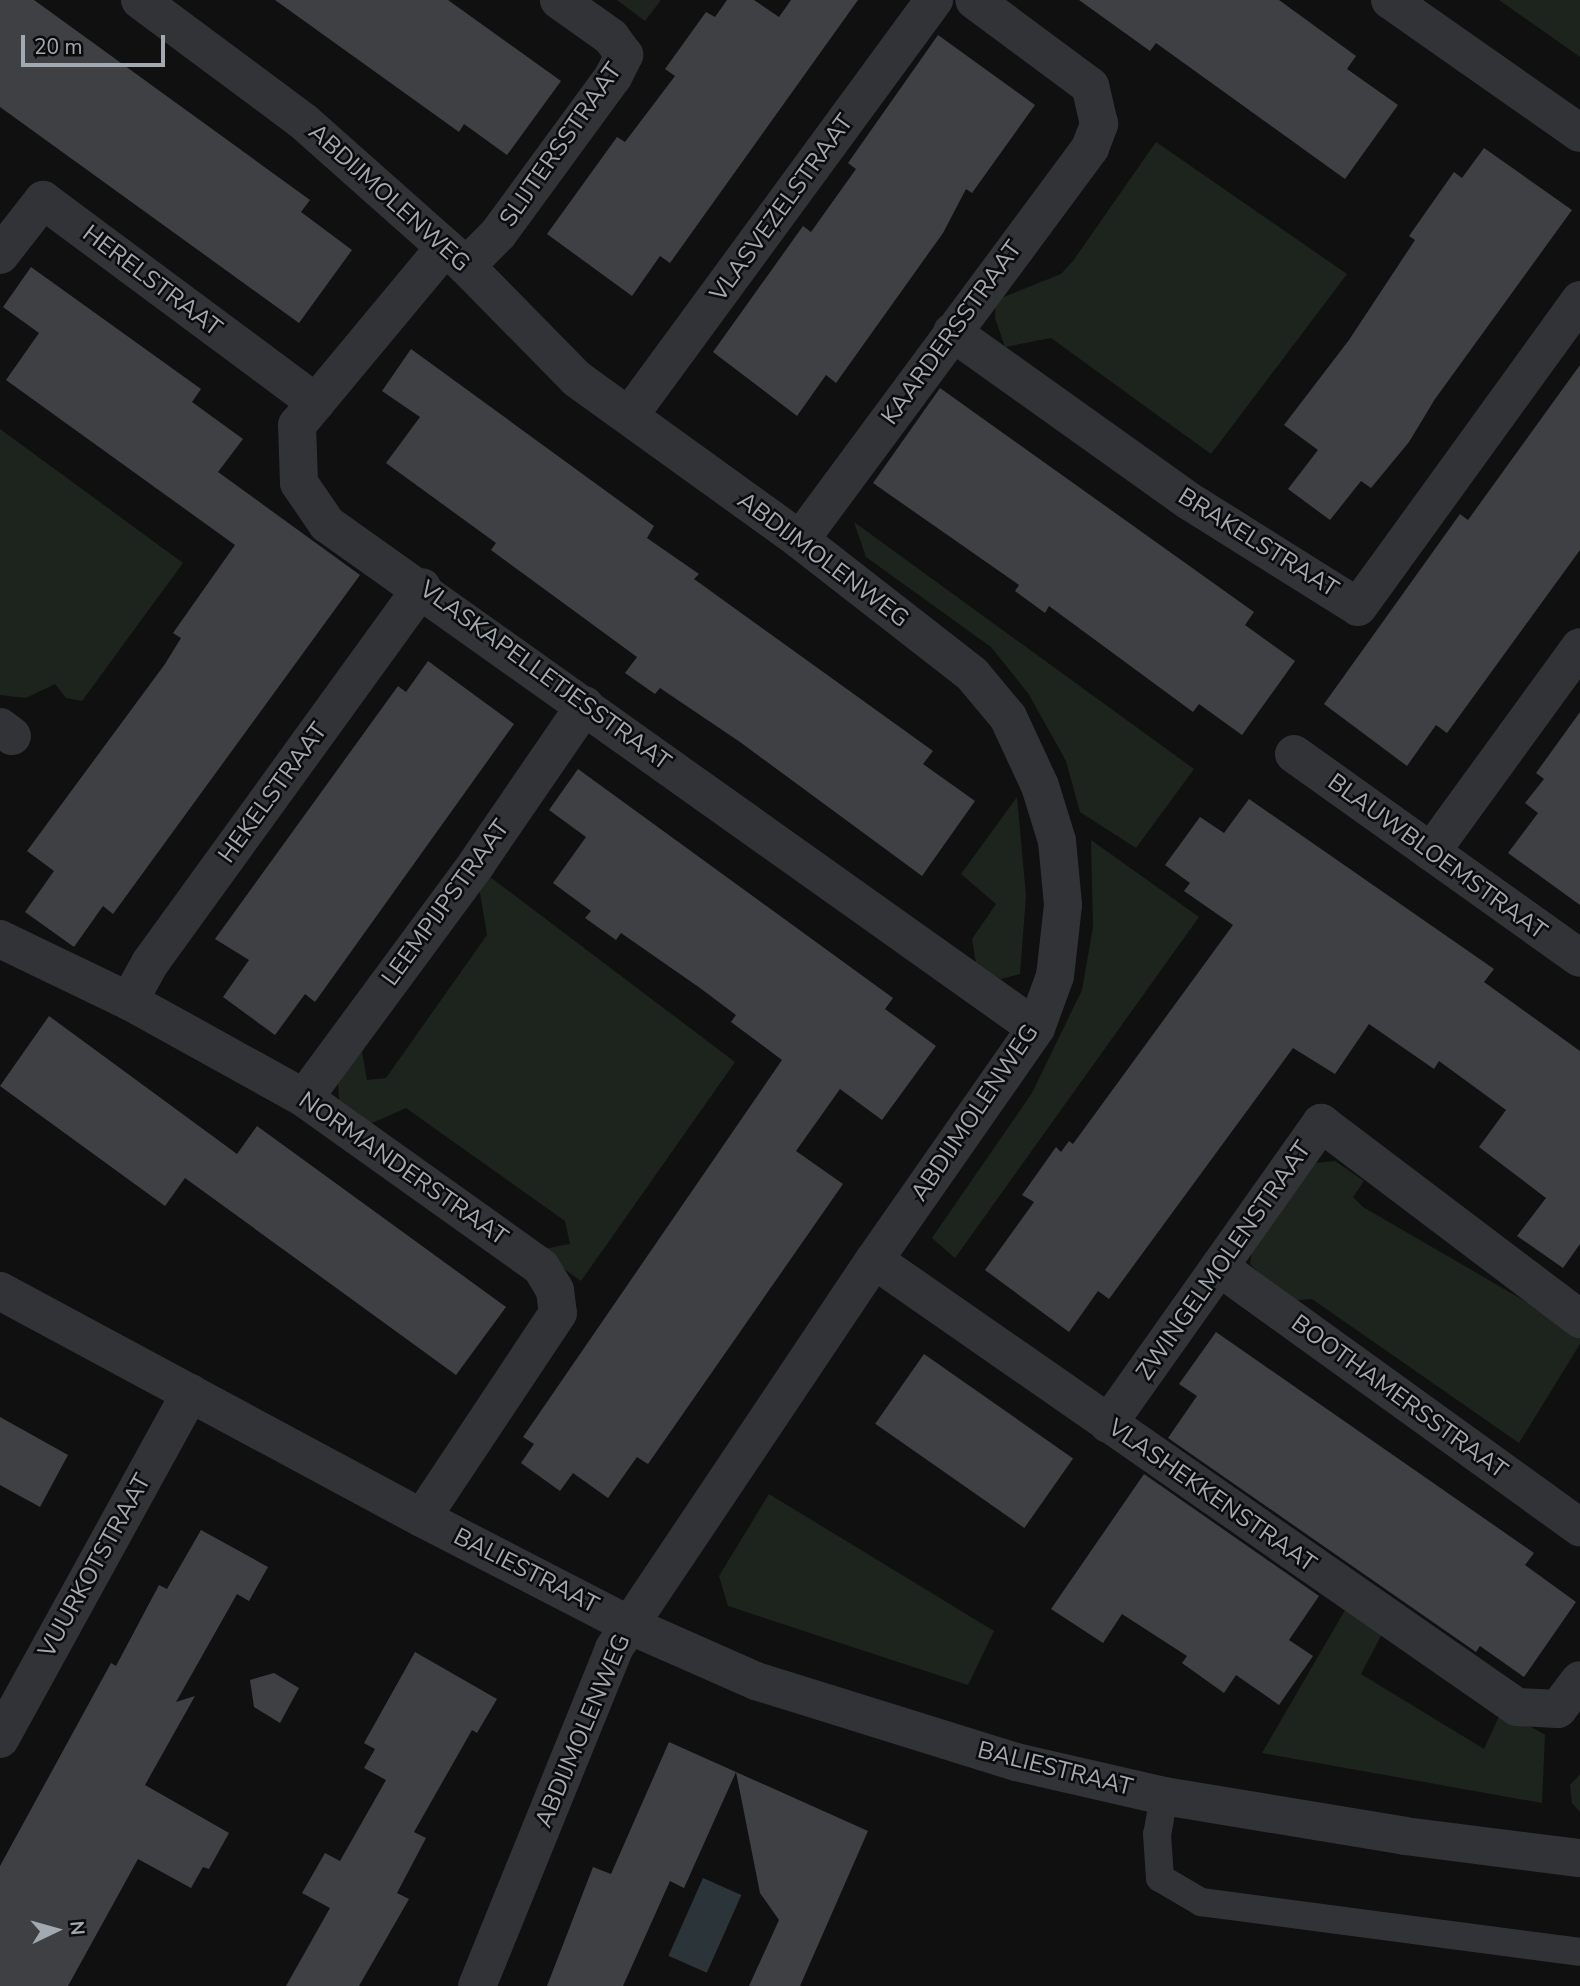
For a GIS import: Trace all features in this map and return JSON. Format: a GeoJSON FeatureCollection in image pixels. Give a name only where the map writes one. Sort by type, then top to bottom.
{"type":"FeatureCollection","features":[{"type":"Feature","properties":{"kind":"street","name":"ABDIJMOLENWEG"},"geometry":{"type":"LineString","coordinates":[[140,0],[304,122],[455,256],[577,379],[800,540],[972,674],[1008,717],[1040,786],[1059,854],[1063,905],[1055,975],[1036,1028],[874,1260],[629,1625],[607,1664],[477,1986]]}},
{"type":"Feature","properties":{"kind":"street","name":"SLIJTERSSTRAAT"},"geometry":{"type":"LineString","coordinates":[[455,256],[498,234],[613,77],[624,55],[611,37],[559,0]]}},
{"type":"Feature","properties":{"kind":"street","name":"VLASVEZELSTRAAT"},"geometry":{"type":"LineString","coordinates":[[629,416],[934,0]]}},
{"type":"Feature","properties":{"kind":"street","name":"KAARDERSSTRAAT"},"geometry":{"type":"LineString","coordinates":[[800,540],[952,331],[1090,148],[1099,124],[1090,86],[974,0]]}},
{"type":"Feature","properties":{"kind":"street"},"geometry":{"type":"LineString","coordinates":[[1390,0],[1580,133]]}},
{"type":"Feature","properties":{"kind":"street","name":"HERELSTRAAT"},"geometry":{"type":"LineString","coordinates":[[0,255],[43,200],[316,403]]}},
{"type":"Feature","properties":{"kind":"street","name":"VLASKAPELLETJESSTRAAT"},"geometry":{"type":"LineString","coordinates":[[455,256],[297,425],[299,482],[327,524],[422,587],[1036,1028]]}},
{"type":"Feature","properties":{"kind":"street","name":"BRAKELSTRAAT"},"geometry":{"type":"LineString","coordinates":[[952,331],[1189,501],[1358,607],[1580,300]]}},
{"type":"Feature","properties":{"kind":"street","name":"HEKELSTRAAT"},"geometry":{"type":"LineString","coordinates":[[129,1001],[150,963],[422,587]]}},
{"type":"Feature","properties":{"kind":"street"},"geometry":{"type":"LineString","coordinates":[[1431,852],[1580,647]]}},
{"type":"Feature","properties":{"kind":"street","name":"LEEMPIJPSTRAAT"},"geometry":{"type":"LineString","coordinates":[[304,1098],[477,863],[585,705]]}},
{"type":"Feature","properties":{"kind":"street","name":"BLAUWBLOEMSTRAAT"},"geometry":{"type":"LineString","coordinates":[[1294,754],[1580,958]]}},
{"type":"Feature","properties":{"kind":"street","name":"NORMANDERSTRAAT"},"geometry":{"type":"LineString","coordinates":[[0,939],[129,1001],[304,1098],[541,1266],[555,1290],[558,1313],[422,1518]]}},
{"type":"Feature","properties":{"kind":"street","name":"ZWINGELMOLENSTRAAT"},"geometry":{"type":"LineString","coordinates":[[1108,1424],[1321,1123],[1580,1319]]}},
{"type":"Feature","properties":{"kind":"street","name":"VLASHEKKENSTRAAT"},"geometry":{"type":"LineString","coordinates":[[874,1260],[1517,1707],[1569,1694]]}},
{"type":"Feature","properties":{"kind":"street","name":"BOOTHAMERSSTRAAT"},"geometry":{"type":"LineString","coordinates":[[1219,1267],[1580,1527]]}},
{"type":"Feature","properties":{"kind":"street","name":"BALIESTRAAT"},"geometry":{"type":"LineString","coordinates":[[0,1291],[422,1518],[629,1625],[756,1681],[1016,1762],[1164,1796],[1405,1836],[1580,1858]]}},
{"type":"Feature","properties":{"kind":"street","name":"VUURKOTSTRAAT"},"geometry":{"type":"LineString","coordinates":[[0,1739],[190,1393]]}},
{"type":"Feature","properties":{"kind":"lane","name":"BALIESTRAAT"},"geometry":{"type":"LineString","coordinates":[[1164,1796],[1157,1834],[1160,1878],[1201,1902],[1580,1952]]}},
{"type":"Feature","properties":{"kind":"shaded area"},"geometry":{"type":"Polygon","coordinates":[[[617,0],[661,0],[645,21],[617,0]]]}},
{"type":"Feature","properties":{"kind":"shaded area"},"geometry":{"type":"Polygon","coordinates":[[[1499,0],[1580,0],[1580,57],[1499,0]]]}},
{"type":"Feature","properties":{"kind":"shaded area"},"geometry":{"type":"Polygon","coordinates":[[[1156,142],[1347,274],[1211,454],[1051,338],[1005,347],[995,318],[996,300],[1061,274],[1073,261],[1156,142]]]}},
{"type":"Feature","properties":{"kind":"shaded area"},"geometry":{"type":"Polygon","coordinates":[[[0,429],[183,563],[82,701],[66,698],[55,684],[26,698],[0,695],[0,429]]]}},
{"type":"Feature","properties":{"kind":"shaded area"},"geometry":{"type":"Polygon","coordinates":[[[854,522],[1194,769],[1136,848],[1080,812],[1066,761],[1028,693],[991,647],[866,557],[854,522]]]}},
{"type":"Feature","properties":{"kind":"shaded area"},"geometry":{"type":"Polygon","coordinates":[[[1017,797],[1026,896],[1020,974],[1001,979],[977,969],[972,939],[996,904],[961,874],[1017,797]]]}},
{"type":"Feature","properties":{"kind":"shaded area"},"geometry":{"type":"Polygon","coordinates":[[[1091,840],[1199,917],[955,1258],[932,1238],[1032,1093],[1082,990],[1093,927],[1091,840]]]}},
{"type":"Feature","properties":{"kind":"shaded area"},"geometry":{"type":"Polygon","coordinates":[[[490,877],[735,1062],[581,1281],[538,1250],[570,1244],[565,1221],[406,1108],[372,1123],[345,1112],[339,1099],[338,1084],[361,1046],[367,1080],[386,1078],[487,935],[479,887],[490,877]]]}},
{"type":"Feature","properties":{"kind":"shaded area"},"geometry":{"type":"Polygon","coordinates":[[[1335,1161],[1364,1181],[1353,1197],[1363,1207],[1580,1333],[1580,1344],[1519,1443],[1312,1299],[1288,1301],[1250,1264],[1253,1245],[1315,1163],[1335,1161]]]}},
{"type":"Feature","properties":{"kind":"shaded area"},"geometry":{"type":"Polygon","coordinates":[[[769,1494],[994,1631],[968,1685],[728,1606],[719,1576],[769,1494]]]}},
{"type":"Feature","properties":{"kind":"shaded area"},"geometry":{"type":"Polygon","coordinates":[[[1348,1605],[1383,1632],[1361,1674],[1484,1749],[1502,1710],[1545,1735],[1542,1803],[1262,1753],[1348,1605]]]}},
{"type":"Feature","properties":{"kind":"shaded area"},"geometry":{"type":"Polygon","coordinates":[[[1580,1774],[1580,1812],[1572,1803],[1570,1785],[1580,1774]]]}},
{"type":"Feature","properties":{"kind":"shaded area"},"geometry":{"type":"Polygon","coordinates":[[[703,1878],[741,1895],[707,1973],[668,1956],[703,1878]]]}},
{"type":"Feature","properties":{"kind":"building"},"geometry":{"type":"Polygon","coordinates":[[[0,0],[34,0],[310,200],[301,212],[352,250],[299,323],[0,107],[0,0]]]}},
{"type":"Feature","properties":{"kind":"building"},"geometry":{"type":"Polygon","coordinates":[[[275,0],[448,0],[561,81],[507,155],[464,124],[459,132],[275,0]]]}},
{"type":"Feature","properties":{"kind":"building"},"geometry":{"type":"Polygon","coordinates":[[[727,0],[754,0],[779,17],[791,0],[858,0],[670,263],[660,256],[632,296],[547,234],[617,137],[625,142],[675,76],[665,69],[706,12],[715,17],[727,0]]]}},
{"type":"Feature","properties":{"kind":"building"},"geometry":{"type":"Polygon","coordinates":[[[1079,0],[1279,0],[1356,56],[1347,69],[1398,105],[1345,179],[1156,43],[1150,51],[1079,0]]]}},
{"type":"Feature","properties":{"kind":"building"},"geometry":{"type":"Polygon","coordinates":[[[938,35],[1035,105],[972,193],[966,189],[943,233],[836,383],[826,375],[797,416],[713,352],[803,226],[811,232],[856,169],[848,163],[938,35]]]}},
{"type":"Feature","properties":{"kind":"building"},"geometry":{"type":"Polygon","coordinates":[[[1484,148],[1572,210],[1435,399],[1409,442],[1371,488],[1361,481],[1330,520],[1288,489],[1318,450],[1284,425],[1349,340],[1415,240],[1409,236],[1454,172],[1462,178],[1484,148]]]}},
{"type":"Feature","properties":{"kind":"building"},"geometry":{"type":"Polygon","coordinates":[[[31,267],[201,389],[192,402],[243,439],[218,472],[360,575],[113,914],[103,906],[74,947],[25,912],[54,871],[27,851],[165,664],[181,638],[173,633],[235,545],[6,380],[39,333],[3,307],[31,267]]]}},
{"type":"Feature","properties":{"kind":"building"},"geometry":{"type":"Polygon","coordinates":[[[411,349],[654,526],[647,538],[699,574],[694,579],[933,751],[923,764],[975,801],[922,876],[740,742],[660,688],[655,694],[625,673],[637,657],[491,550],[496,543],[386,463],[420,417],[382,391],[411,349]]]}},
{"type":"Feature","properties":{"kind":"building"},"geometry":{"type":"Polygon","coordinates":[[[1580,365],[1580,550],[1447,733],[1436,725],[1407,766],[1324,704],[1460,514],[1468,520],[1580,365]]]}},
{"type":"Feature","properties":{"kind":"building"},"geometry":{"type":"Polygon","coordinates":[[[940,388],[1254,612],[1245,625],[1295,661],[1242,735],[1199,704],[1193,712],[1049,606],[1045,613],[1015,591],[1019,585],[873,483],[940,388]]]}},
{"type":"Feature","properties":{"kind":"building"},"geometry":{"type":"Polygon","coordinates":[[[428,661],[514,724],[315,1002],[305,994],[275,1035],[223,997],[249,960],[215,939],[398,686],[406,692],[428,661]]]}},
{"type":"Feature","properties":{"kind":"building"},"geometry":{"type":"Polygon","coordinates":[[[1580,712],[1580,905],[1508,853],[1538,813],[1525,803],[1544,779],[1536,773],[1580,712]]]}},
{"type":"Feature","properties":{"kind":"building"},"geometry":{"type":"Polygon","coordinates":[[[578,769],[893,998],[885,1009],[936,1046],[882,1120],[840,1089],[796,1151],[843,1184],[648,1464],[637,1457],[608,1498],[573,1473],[560,1491],[521,1463],[534,1444],[523,1437],[782,1060],[731,1022],[736,1015],[700,988],[621,933],[616,940],[585,918],[591,911],[553,883],[586,837],[549,810],[578,769]]]}},
{"type":"Feature","properties":{"kind":"building"},"geometry":{"type":"Polygon","coordinates":[[[1249,799],[1494,969],[1484,982],[1580,1051],[1580,1244],[1563,1268],[1517,1236],[1546,1198],[1479,1147],[1506,1110],[1439,1061],[1434,1069],[1369,1024],[1335,1074],[1293,1048],[1109,1299],[1098,1291],[1069,1332],[985,1270],[1034,1202],[1022,1195],[1056,1147],[1061,1152],[1069,1141],[1073,1144],[1233,925],[1184,891],[1190,883],[1165,865],[1200,817],[1224,833],[1249,799]]]}},
{"type":"Feature","properties":{"kind":"building"},"geometry":{"type":"Polygon","coordinates":[[[49,1016],[237,1154],[257,1126],[506,1307],[456,1375],[185,1178],[165,1206],[0,1086],[49,1016]]]}},
{"type":"Feature","properties":{"kind":"building"},"geometry":{"type":"Polygon","coordinates":[[[1216,1332],[1534,1553],[1525,1565],[1576,1602],[1524,1677],[1480,1646],[1476,1652],[1168,1438],[1197,1396],[1179,1384],[1216,1332]]]}},
{"type":"Feature","properties":{"kind":"building"},"geometry":{"type":"Polygon","coordinates":[[[924,1354],[1073,1458],[1024,1528],[875,1424],[924,1354]]]}},
{"type":"Feature","properties":{"kind":"building"},"geometry":{"type":"Polygon","coordinates":[[[0,1417],[68,1455],[40,1507],[0,1485],[0,1417]]]}},
{"type":"Feature","properties":{"kind":"building"},"geometry":{"type":"Polygon","coordinates":[[[1144,1474],[1319,1596],[1289,1640],[1313,1656],[1279,1705],[1236,1675],[1224,1693],[1182,1663],[1187,1656],[1122,1614],[1103,1643],[1051,1609],[1144,1474]]]}},
{"type":"Feature","properties":{"kind":"building"},"geometry":{"type":"Polygon","coordinates":[[[201,1530],[268,1567],[249,1601],[237,1594],[176,1702],[195,1696],[145,1785],[229,1833],[209,1869],[203,1867],[191,1888],[138,1859],[68,1986],[0,1986],[0,1866],[111,1663],[116,1666],[159,1585],[167,1589],[201,1530]]]}},
{"type":"Feature","properties":{"kind":"building"},"geometry":{"type":"Polygon","coordinates":[[[415,1652],[497,1699],[477,1733],[472,1730],[414,1832],[426,1838],[397,1893],[409,1899],[359,1986],[286,1986],[330,1908],[302,1893],[325,1853],[340,1861],[386,1780],[364,1768],[375,1749],[364,1743],[415,1652]]]}},
{"type":"Feature","properties":{"kind":"building"},"geometry":{"type":"Polygon","coordinates":[[[274,1673],[299,1688],[280,1723],[254,1707],[250,1680],[274,1673]]]}},
{"type":"Feature","properties":{"kind":"building"},"geometry":{"type":"Polygon","coordinates":[[[669,1742],[736,1772],[684,1888],[670,1881],[623,1986],[547,1986],[593,1867],[611,1874],[669,1742]]]}},
{"type":"Feature","properties":{"kind":"building"},"geometry":{"type":"Polygon","coordinates":[[[736,1772],[868,1831],[800,1986],[749,1986],[779,1920],[760,1893],[736,1772]]]}}]}
